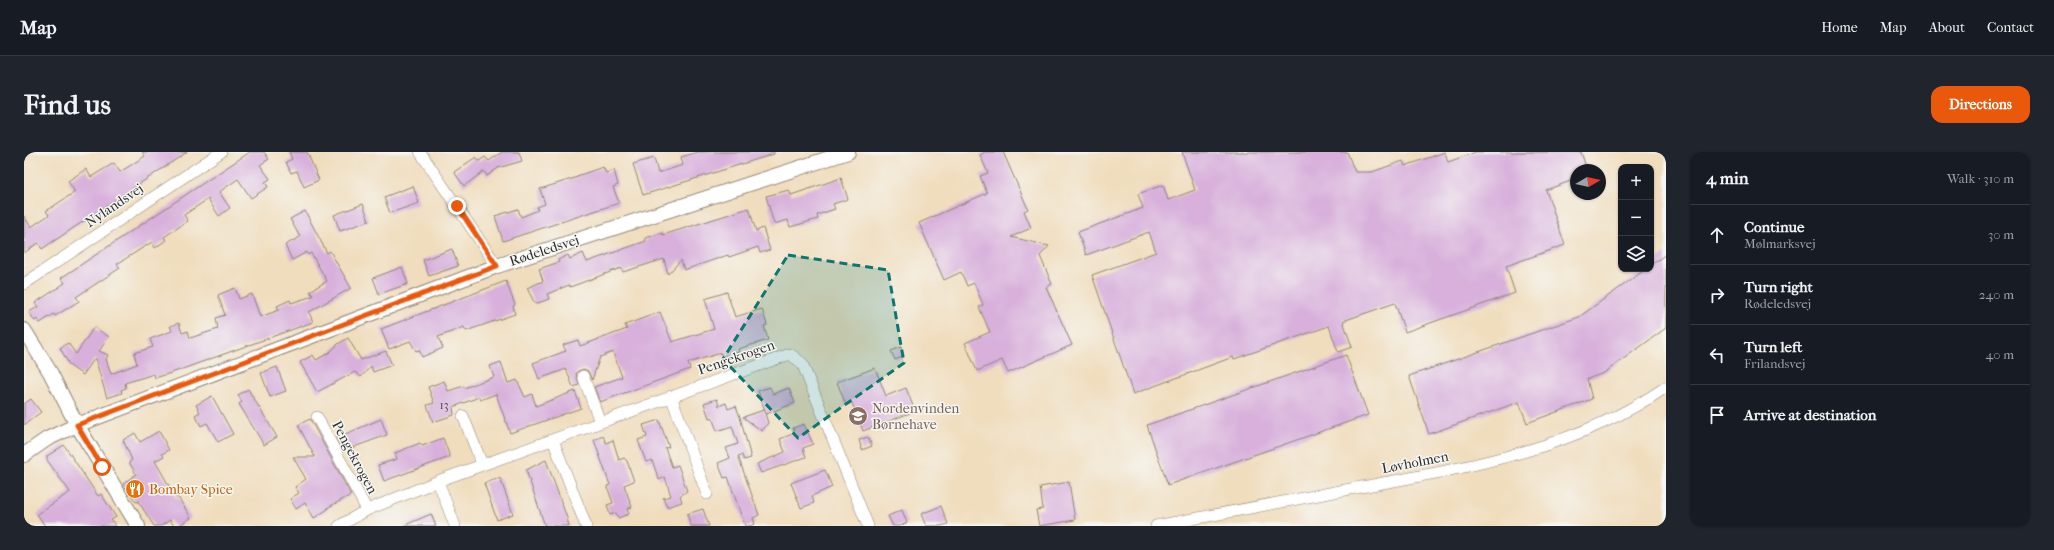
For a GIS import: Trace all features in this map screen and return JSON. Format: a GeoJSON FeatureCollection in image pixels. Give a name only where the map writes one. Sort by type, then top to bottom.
{"type":"FeatureCollection","features":[{"type":"Feature","properties":{"kind":"street","name":"Nylandsvej"},"geometry":{"type":"LineString","coordinates":[[24,284],[221,152]]}},
{"type":"Feature","properties":{"kind":"street"},"geometry":{"type":"LineString","coordinates":[[420,152],[497,266]]}},
{"type":"Feature","properties":{"kind":"street","name":"Rødeledsvej"},"geometry":{"type":"LineString","coordinates":[[24,455],[47,440],[77,425],[497,266],[848,152]]}},
{"type":"Feature","properties":{"kind":"street"},"geometry":{"type":"LineString","coordinates":[[24,330],[50,372],[77,425],[138,526]]}},
{"type":"Feature","properties":{"kind":"street","name":"Pengekrogen"},"geometry":{"type":"LineString","coordinates":[[339,526],[367,510],[482,464],[553,440],[790,354],[802,363],[868,526]]}},
{"type":"Feature","properties":{"kind":"street"},"geometry":{"type":"LineString","coordinates":[[583,376],[600,422]]}},
{"type":"Feature","properties":{"kind":"street","name":"Løvholmen"},"geometry":{"type":"LineString","coordinates":[[1156,526],[1459,469],[1523,452],[1588,429],[1650,398],[1666,388]]}},
{"type":"Feature","properties":{"kind":"street"},"geometry":{"type":"LineString","coordinates":[[671,396],[708,494]]}},
{"type":"Feature","properties":{"kind":"street"},"geometry":{"type":"LineString","coordinates":[[463,416],[482,464]]}},
{"type":"Feature","properties":{"kind":"street","name":"Pengekrogen"},"geometry":{"type":"LineString","coordinates":[[317,417],[367,510]]}},
{"type":"Feature","properties":{"kind":"street"},"geometry":{"type":"LineString","coordinates":[[553,440],[586,526]]}},
{"type":"Feature","properties":{"kind":"street"},"geometry":{"type":"LineString","coordinates":[[438,481],[455,526]]}},
{"type":"Feature","properties":{"kind":"highlighted area"},"geometry":{"type":"Polygon","coordinates":[[[788,255],[888,270],[904,363],[798,438],[723,359],[788,255]]]}},
{"type":"Feature","properties":{"kind":"building"},"geometry":{"type":"Polygon","coordinates":[[[142,152],[187,152],[42,249],[38,243],[24,253],[24,216],[31,227],[49,215],[46,211],[75,192],[68,181],[86,169],[91,177],[114,163],[120,172],[145,156],[142,152]]]}},
{"type":"Feature","properties":{"kind":"building"},"geometry":{"type":"Polygon","coordinates":[[[250,152],[264,152],[269,159],[260,165],[270,179],[265,182],[268,187],[251,198],[238,179],[219,192],[230,208],[219,216],[208,199],[184,215],[188,221],[164,237],[166,240],[155,248],[152,242],[117,264],[120,268],[76,297],[79,301],[55,316],[54,314],[40,323],[37,319],[35,321],[29,312],[38,307],[35,303],[65,283],[61,278],[250,152]]]}},
{"type":"Feature","properties":{"kind":"building"},"geometry":{"type":"Polygon","coordinates":[[[289,152],[307,152],[319,180],[304,187],[297,171],[291,173],[286,162],[292,159],[289,152]]]}},
{"type":"Feature","properties":{"kind":"building"},"geometry":{"type":"Polygon","coordinates":[[[502,152],[519,152],[522,161],[498,168],[487,176],[484,171],[464,186],[454,172],[476,157],[479,161],[485,157],[489,161],[502,152]]]}},
{"type":"Feature","properties":{"kind":"building"},"geometry":{"type":"Polygon","coordinates":[[[698,152],[774,152],[774,154],[643,195],[633,164],[654,158],[658,173],[683,165],[681,157],[698,152]]]}},
{"type":"Feature","properties":{"kind":"building"},"geometry":{"type":"Polygon","coordinates":[[[985,152],[1003,152],[1028,209],[1024,211],[1031,228],[1011,237],[1049,246],[1040,256],[1052,284],[1046,287],[1072,345],[1008,373],[1002,360],[977,371],[965,343],[990,332],[979,307],[983,305],[974,283],[967,286],[961,272],[944,280],[919,223],[987,193],[980,176],[988,173],[980,155],[985,152]]]}},
{"type":"Feature","properties":{"kind":"building"},"geometry":{"type":"Polygon","coordinates":[[[1182,152],[1347,152],[1355,172],[1372,172],[1403,161],[1405,166],[1445,152],[1448,162],[1476,152],[1581,152],[1585,164],[1570,164],[1570,181],[1546,190],[1565,245],[1506,266],[1515,293],[1405,332],[1395,303],[1343,321],[1352,347],[1338,352],[1329,326],[1234,359],[1233,357],[1133,394],[1092,275],[1156,252],[1149,232],[1086,255],[1078,232],[1143,208],[1138,194],[1163,185],[1168,200],[1195,190],[1182,152]]]}},
{"type":"Feature","properties":{"kind":"building"},"geometry":{"type":"Polygon","coordinates":[[[603,167],[606,173],[614,170],[618,185],[613,187],[619,203],[503,241],[495,216],[518,209],[521,217],[538,210],[537,207],[545,204],[540,189],[603,167]]]}},
{"type":"Feature","properties":{"kind":"building"},"geometry":{"type":"Polygon","coordinates":[[[841,178],[848,199],[833,204],[835,209],[817,215],[818,219],[790,227],[788,220],[774,224],[766,196],[789,190],[791,195],[841,178]]]}},
{"type":"Feature","properties":{"kind":"building"},"geometry":{"type":"Polygon","coordinates":[[[413,186],[419,203],[390,213],[384,197],[413,186]]]}},
{"type":"Feature","properties":{"kind":"building"},"geometry":{"type":"Polygon","coordinates":[[[363,204],[369,221],[340,231],[334,215],[363,204]]]}},
{"type":"Feature","properties":{"kind":"building"},"geometry":{"type":"Polygon","coordinates":[[[749,208],[756,231],[763,228],[770,250],[760,253],[758,247],[729,257],[728,255],[684,270],[681,260],[668,274],[664,259],[623,272],[621,268],[547,294],[549,299],[535,304],[527,288],[543,281],[539,269],[559,262],[558,260],[568,255],[570,259],[583,253],[587,262],[646,241],[645,238],[662,233],[663,235],[749,208]]]}},
{"type":"Feature","properties":{"kind":"building"},"geometry":{"type":"Polygon","coordinates":[[[305,211],[327,253],[330,251],[351,288],[309,312],[313,322],[174,372],[155,378],[154,374],[125,383],[126,388],[121,390],[122,393],[107,398],[95,358],[83,375],[70,366],[60,348],[68,343],[76,354],[94,327],[109,337],[99,351],[108,355],[106,359],[111,374],[137,364],[134,353],[153,347],[150,339],[172,331],[170,326],[179,323],[182,333],[188,331],[190,338],[218,329],[216,318],[225,315],[218,295],[235,288],[239,299],[252,294],[260,317],[279,310],[277,306],[290,300],[291,303],[313,296],[310,291],[327,281],[311,253],[308,255],[307,252],[292,260],[285,245],[300,237],[290,219],[305,211]]]}},
{"type":"Feature","properties":{"kind":"building"},"geometry":{"type":"Polygon","coordinates":[[[452,249],[458,266],[429,276],[423,260],[452,249]]]}},
{"type":"Feature","properties":{"kind":"building"},"geometry":{"type":"Polygon","coordinates":[[[1666,254],[1666,328],[1604,373],[1587,379],[1592,399],[1527,423],[1519,402],[1429,434],[1409,376],[1579,317],[1642,272],[1654,272],[1654,263],[1666,254]]]}},
{"type":"Feature","properties":{"kind":"building"},"geometry":{"type":"Polygon","coordinates":[[[402,267],[408,284],[379,294],[373,278],[402,267]]]}},
{"type":"Feature","properties":{"kind":"building"},"geometry":{"type":"Polygon","coordinates":[[[506,281],[515,305],[513,306],[515,314],[466,331],[464,327],[438,337],[443,348],[422,357],[419,350],[416,351],[410,341],[389,349],[381,329],[506,281]]]}},
{"type":"Feature","properties":{"kind":"building"},"geometry":{"type":"Polygon","coordinates":[[[727,292],[735,317],[762,309],[767,325],[764,326],[768,340],[738,349],[739,352],[722,357],[721,353],[688,363],[690,369],[600,402],[594,387],[622,377],[613,352],[600,357],[592,380],[588,371],[584,369],[578,371],[576,374],[579,385],[573,387],[566,369],[539,379],[533,363],[566,351],[563,345],[578,340],[580,346],[627,329],[625,325],[660,312],[672,342],[714,329],[705,299],[727,292]]]}},
{"type":"Feature","properties":{"kind":"building"},"geometry":{"type":"Polygon","coordinates":[[[348,338],[361,360],[386,351],[392,365],[373,372],[371,366],[361,377],[355,372],[317,392],[300,362],[313,355],[316,360],[330,352],[338,344],[348,338]]]}},
{"type":"Feature","properties":{"kind":"building"},"geometry":{"type":"Polygon","coordinates":[[[901,347],[904,356],[895,360],[891,351],[901,347]]]}},
{"type":"Feature","properties":{"kind":"building"},"geometry":{"type":"Polygon","coordinates":[[[1346,355],[1368,415],[1168,485],[1147,425],[1346,355]]]}},
{"type":"Feature","properties":{"kind":"building"},"geometry":{"type":"Polygon","coordinates":[[[501,362],[508,383],[517,380],[525,397],[532,394],[536,406],[575,391],[581,408],[510,433],[496,394],[480,400],[479,397],[453,407],[454,415],[433,422],[427,405],[434,403],[428,387],[444,381],[448,391],[464,386],[464,388],[494,377],[490,366],[501,362]]]}},
{"type":"Feature","properties":{"kind":"building"},"geometry":{"type":"Polygon","coordinates":[[[277,367],[286,391],[270,397],[261,373],[277,367]]]}},
{"type":"Feature","properties":{"kind":"building"},"geometry":{"type":"Polygon","coordinates":[[[875,368],[886,396],[906,388],[915,411],[863,431],[852,403],[846,405],[837,382],[875,368]]]}},
{"type":"Feature","properties":{"kind":"building"},"geometry":{"type":"Polygon","coordinates":[[[770,387],[773,394],[789,388],[795,403],[766,414],[758,391],[770,387]]]}},
{"type":"Feature","properties":{"kind":"building"},"geometry":{"type":"Polygon","coordinates":[[[248,389],[277,437],[264,445],[239,404],[242,402],[238,395],[248,389]]]}},
{"type":"Feature","properties":{"kind":"building"},"geometry":{"type":"Polygon","coordinates":[[[212,396],[233,434],[218,442],[207,423],[201,426],[195,415],[200,412],[196,405],[212,396]]]}},
{"type":"Feature","properties":{"kind":"building"},"geometry":{"type":"Polygon","coordinates":[[[31,399],[41,412],[24,425],[24,404],[31,399]]]}},
{"type":"Feature","properties":{"kind":"building"},"geometry":{"type":"Polygon","coordinates":[[[717,399],[719,406],[726,403],[728,409],[736,406],[751,458],[744,460],[742,455],[738,456],[759,515],[753,518],[755,524],[749,526],[745,526],[728,477],[724,478],[718,463],[730,458],[726,448],[738,444],[732,426],[717,431],[712,417],[709,418],[704,403],[717,399]]]}},
{"type":"Feature","properties":{"kind":"building"},"geometry":{"type":"Polygon","coordinates":[[[764,410],[768,423],[762,431],[743,417],[764,410]]]}},
{"type":"Feature","properties":{"kind":"building"},"geometry":{"type":"Polygon","coordinates":[[[310,419],[351,495],[327,508],[328,509],[314,518],[305,503],[296,509],[290,499],[299,493],[295,487],[306,479],[293,457],[315,457],[298,425],[310,419]]]}},
{"type":"Feature","properties":{"kind":"building"},"geometry":{"type":"Polygon","coordinates":[[[381,419],[387,435],[343,451],[336,438],[381,419]]]}},
{"type":"Feature","properties":{"kind":"building"},"geometry":{"type":"Polygon","coordinates":[[[659,420],[669,447],[665,448],[672,467],[678,465],[687,491],[680,496],[682,502],[667,507],[663,498],[671,496],[665,477],[659,480],[652,460],[646,462],[638,440],[647,437],[643,425],[659,420]]]}},
{"type":"Feature","properties":{"kind":"building"},"geometry":{"type":"Polygon","coordinates":[[[804,424],[813,444],[803,448],[806,457],[761,473],[757,464],[785,452],[780,439],[795,433],[793,428],[804,424]]]}},
{"type":"Feature","properties":{"kind":"building"},"geometry":{"type":"Polygon","coordinates":[[[159,431],[169,450],[162,454],[164,456],[155,461],[176,498],[178,497],[191,518],[178,526],[174,526],[170,520],[161,526],[154,526],[138,501],[136,502],[123,484],[136,474],[129,462],[132,460],[123,440],[135,433],[140,442],[159,431]]]}},
{"type":"Feature","properties":{"kind":"building"},"geometry":{"type":"Polygon","coordinates":[[[603,436],[606,443],[613,440],[619,460],[624,458],[627,461],[634,481],[624,485],[632,507],[627,509],[629,514],[618,518],[616,513],[610,515],[607,505],[613,503],[607,486],[610,485],[594,440],[603,436]]]}},
{"type":"Feature","properties":{"kind":"building"},"geometry":{"type":"Polygon","coordinates":[[[868,437],[872,446],[862,450],[859,440],[868,437]]]}},
{"type":"Feature","properties":{"kind":"building"},"geometry":{"type":"Polygon","coordinates":[[[443,438],[450,457],[384,481],[378,465],[397,459],[395,453],[420,443],[422,446],[443,438]]]}},
{"type":"Feature","properties":{"kind":"building"},"geometry":{"type":"Polygon","coordinates":[[[64,445],[98,496],[101,494],[116,517],[111,520],[116,526],[45,526],[37,514],[70,492],[47,460],[47,456],[64,445]]]}},
{"type":"Feature","properties":{"kind":"building"},"geometry":{"type":"Polygon","coordinates":[[[546,460],[569,526],[545,526],[526,470],[546,460]]]}},
{"type":"Feature","properties":{"kind":"building"},"geometry":{"type":"Polygon","coordinates":[[[825,470],[832,487],[812,496],[814,503],[801,508],[791,483],[825,470]]]}},
{"type":"Feature","properties":{"kind":"building"},"geometry":{"type":"Polygon","coordinates":[[[500,478],[513,514],[497,520],[484,483],[500,478]]]}},
{"type":"Feature","properties":{"kind":"building"},"geometry":{"type":"Polygon","coordinates":[[[1069,482],[1075,520],[1039,526],[1036,510],[1043,509],[1040,487],[1069,482]]]}},
{"type":"Feature","properties":{"kind":"building"},"geometry":{"type":"Polygon","coordinates":[[[941,506],[948,524],[941,526],[926,526],[921,514],[941,506]]]}},
{"type":"Feature","properties":{"kind":"building"},"geometry":{"type":"Polygon","coordinates":[[[703,509],[709,526],[691,526],[687,514],[703,509]]]}},
{"type":"Feature","properties":{"kind":"building"},"geometry":{"type":"Polygon","coordinates":[[[902,510],[907,523],[900,526],[893,526],[888,516],[902,510]]]}},
{"type":"Feature","properties":{"kind":"building"},"geometry":{"type":"Polygon","coordinates":[[[431,514],[436,526],[403,526],[431,514]]]}},
{"type":"Feature","properties":{"kind":"place","name":"Nordenvinden Børnehave"},"geometry":{"type":"Point","coordinates":[858,416]}},
{"type":"Feature","properties":{"kind":"place","name":"Bombay Spice"},"geometry":{"type":"Point","coordinates":[135,489]}},
{"type":"Feature","properties":{"kind":"route"},"geometry":{"type":"LineString","coordinates":[[102,467],[77,425],[497,266],[457,206]]}}]}
